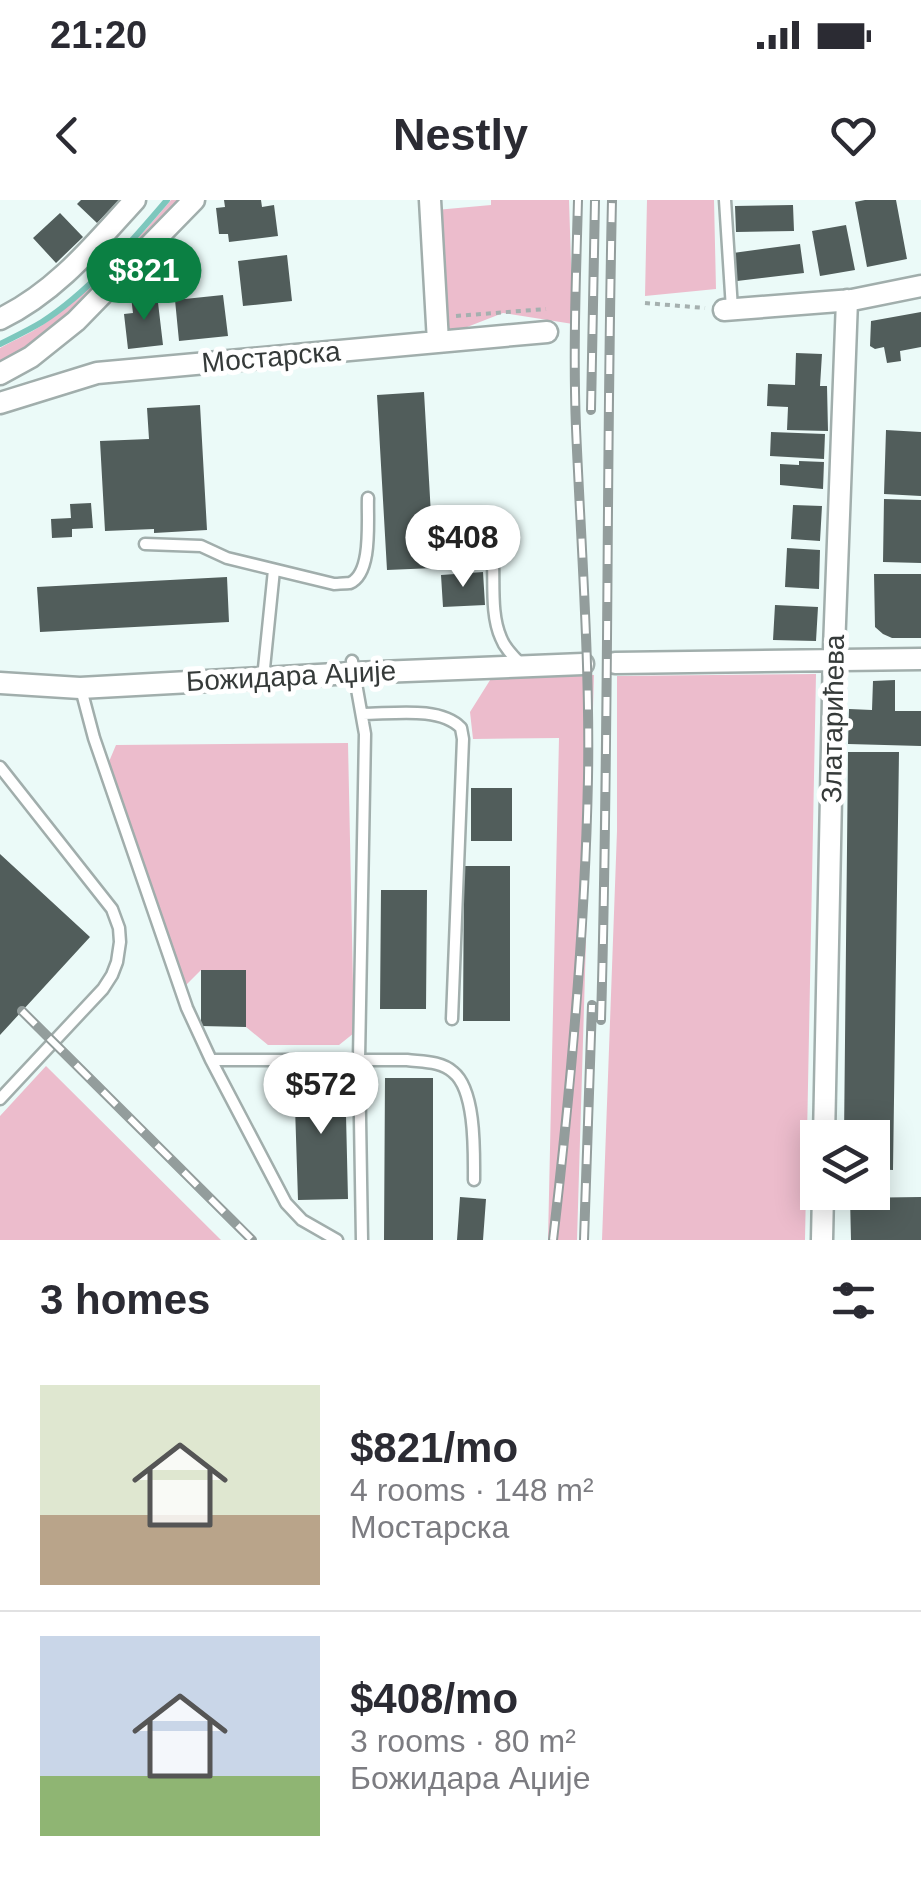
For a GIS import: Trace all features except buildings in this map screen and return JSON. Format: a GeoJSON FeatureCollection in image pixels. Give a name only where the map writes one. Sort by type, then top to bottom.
{"type":"FeatureCollection","features":[{"type":"Feature","properties":{"kind":"street"},"geometry":{"type":"LineString","coordinates":[[0,319],[43,295],[68,274],[135,200]]}},
{"type":"Feature","properties":{"kind":"street"},"geometry":{"type":"LineString","coordinates":[[0,374],[31,357],[76,321],[194,200]]}},
{"type":"Feature","properties":{"kind":"street"},"geometry":{"type":"LineString","coordinates":[[430,200],[438,342]]}},
{"type":"Feature","properties":{"kind":"street"},"geometry":{"type":"LineString","coordinates":[[728,310],[847,300],[921,286]]}},
{"type":"Feature","properties":{"kind":"street","name":"Златарићева"},"geometry":{"type":"LineString","coordinates":[[824,1120],[834,660],[847,300]]}},
{"type":"Feature","properties":{"kind":"street","name":"Мостарска"},"geometry":{"type":"LineString","coordinates":[[0,403],[97,373],[547,332]]}},
{"type":"Feature","properties":{"kind":"street"},"geometry":{"type":"LineString","coordinates":[[616,663],[921,659]]}},
{"type":"Feature","properties":{"kind":"street","name":"Божидара Аџије"},"geometry":{"type":"LineString","coordinates":[[0,683],[80,688],[262,678],[353,667],[583,664]]}},
{"type":"Feature","properties":{"kind":"street"},"geometry":{"type":"LineString","coordinates":[[822,1240],[823,1210]]}},
{"type":"Feature","properties":{"kind":"lane"},"geometry":{"type":"LineString","coordinates":[[725,200],[728,310]]}},
{"type":"Feature","properties":{"kind":"lane"},"geometry":{"type":"LineString","coordinates":[[145,544],[201,546],[274,570],[334,584],[349,583],[360,575],[365,563],[368,498]]}},
{"type":"Feature","properties":{"kind":"lane"},"geometry":{"type":"LineString","coordinates":[[493,562],[498,634],[522,666]]}},
{"type":"Feature","properties":{"kind":"lane"},"geometry":{"type":"LineString","coordinates":[[262,678],[274,570]]}},
{"type":"Feature","properties":{"kind":"lane"},"geometry":{"type":"LineString","coordinates":[[353,667],[364,734],[359,1058],[362,1240]]}},
{"type":"Feature","properties":{"kind":"lane"},"geometry":{"type":"LineString","coordinates":[[80,688],[187,1008],[210,1060],[286,1203],[302,1220],[337,1240]]}},
{"type":"Feature","properties":{"kind":"lane"},"geometry":{"type":"LineString","coordinates":[[363,714],[433,714],[445,716],[461,728],[452,1018]]}},
{"type":"Feature","properties":{"kind":"lane"},"geometry":{"type":"LineString","coordinates":[[0,767],[112,909],[120,942],[118,962],[103,989],[0,1099]]}},
{"type":"Feature","properties":{"kind":"lane"},"geometry":{"type":"LineString","coordinates":[[210,1060],[359,1058],[436,1063],[452,1070],[462,1081],[467,1097],[474,1180]]}},
{"type":"Feature","properties":{"kind":"path"},"geometry":{"type":"LineString","coordinates":[[645,303],[728,310]]}},
{"type":"Feature","properties":{"kind":"path"},"geometry":{"type":"LineString","coordinates":[[437,318],[546,309]]}},
{"type":"Feature","properties":{"kind":"shaded area"},"geometry":{"type":"Polygon","coordinates":[[[171,200],[181,200],[97,290],[51,331],[0,364],[0,348],[43,325],[82,294],[171,200]]]}},
{"type":"Feature","properties":{"kind":"shaded area"},"geometry":{"type":"Polygon","coordinates":[[[491,200],[569,200],[573,324],[503,313],[444,336],[436,210],[491,205],[491,200]]]}},
{"type":"Feature","properties":{"kind":"shaded area"},"geometry":{"type":"Polygon","coordinates":[[[647,200],[714,200],[716,289],[645,296],[647,200]]]}},
{"type":"Feature","properties":{"kind":"shaded area"},"geometry":{"type":"Polygon","coordinates":[[[816,674],[807,1120],[800,1120],[800,1210],[806,1210],[805,1240],[602,1240],[617,831],[617,676],[816,674]]]}},
{"type":"Feature","properties":{"kind":"shaded area"},"geometry":{"type":"Polygon","coordinates":[[[594,675],[577,1240],[548,1240],[559,738],[473,739],[470,712],[492,677],[594,675]]]}},
{"type":"Feature","properties":{"kind":"shaded area"},"geometry":{"type":"Polygon","coordinates":[[[348,743],[354,1033],[339,1045],[268,1045],[246,1027],[246,970],[201,970],[186,985],[108,764],[116,745],[348,743]]]}},
{"type":"Feature","properties":{"kind":"shaded area"},"geometry":{"type":"Polygon","coordinates":[[[46,1066],[221,1240],[0,1240],[0,1116],[46,1066]]]}},
{"type":"Feature","properties":{"kind":"waterway"},"geometry":{"type":"LineString","coordinates":[[0,344],[42,322],[76,296],[109,266],[167,200]]}},
{"type":"Feature","properties":{"kind":"railway"},"geometry":{"type":"LineString","coordinates":[[553,1240],[576,1009],[588,778],[575,400],[578,200]]}},
{"type":"Feature","properties":{"kind":"railway"},"geometry":{"type":"LineString","coordinates":[[591,410],[595,200]]}},
{"type":"Feature","properties":{"kind":"railway"},"geometry":{"type":"LineString","coordinates":[[601,1020],[612,200]]}},
{"type":"Feature","properties":{"kind":"railway"},"geometry":{"type":"LineString","coordinates":[[584,1240],[592,1005]]}},
{"type":"Feature","properties":{"kind":"railway"},"geometry":{"type":"LineString","coordinates":[[22,1011],[252,1240]]}}]}
